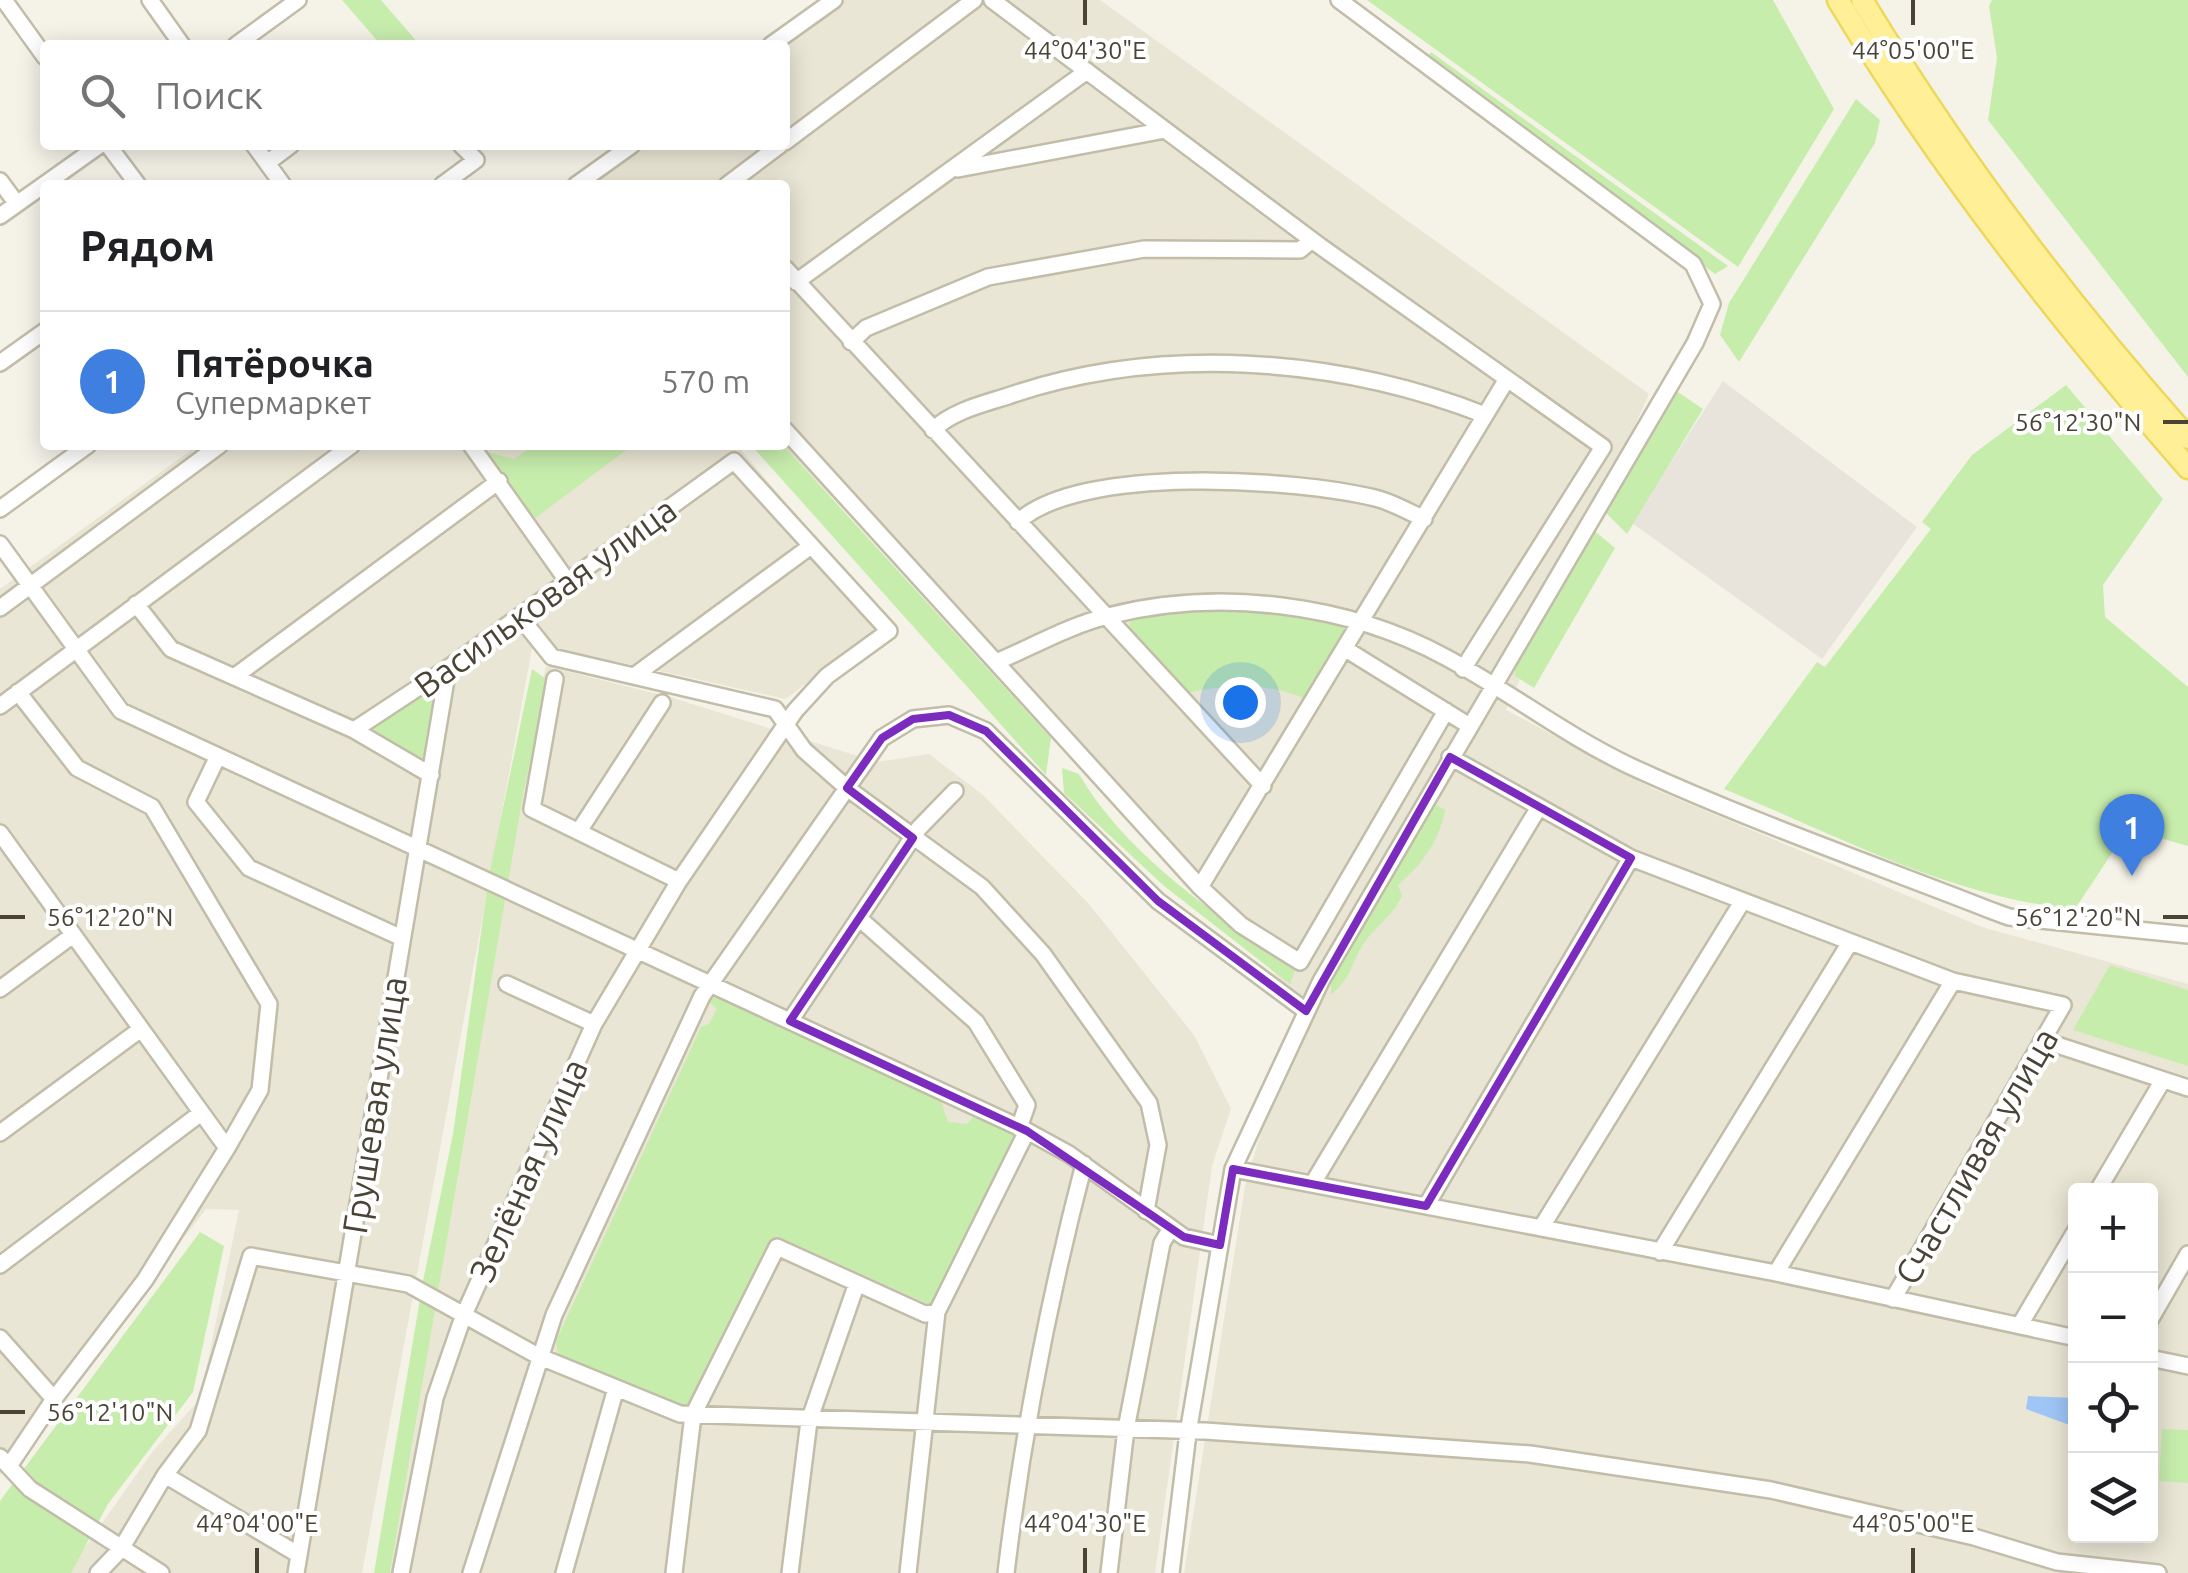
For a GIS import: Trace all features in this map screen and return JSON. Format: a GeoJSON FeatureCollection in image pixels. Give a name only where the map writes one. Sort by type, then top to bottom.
{"type":"FeatureCollection","features":[{"type":"Feature","properties":{"kind":"main road"},"geometry":{"type":"LineString","coordinates":[[1838,0],[1990,228],[2091,357],[2188,468]]}},
{"type":"Feature","properties":{"kind":"main road"},"geometry":{"type":"LineString","coordinates":[[1862,0],[1938,122],[2005,217],[2102,341],[2188,438]]}},
{"type":"Feature","properties":{"kind":"street"},"geometry":{"type":"LineString","coordinates":[[4,0],[40,50]]}},
{"type":"Feature","properties":{"kind":"street"},"geometry":{"type":"LineString","coordinates":[[150,0],[178,40]]}},
{"type":"Feature","properties":{"kind":"street"},"geometry":{"type":"LineString","coordinates":[[243,40],[298,0]]}},
{"type":"Feature","properties":{"kind":"street"},"geometry":{"type":"LineString","coordinates":[[779,40],[834,0]]}},
{"type":"Feature","properties":{"kind":"street"},"geometry":{"type":"LineString","coordinates":[[790,138],[974,0]]}},
{"type":"Feature","properties":{"kind":"street"},"geometry":{"type":"LineString","coordinates":[[992,0],[1312,240],[1603,447],[1463,669]]}},
{"type":"Feature","properties":{"kind":"street"},"geometry":{"type":"LineString","coordinates":[[1172,1573],[1188,1433],[1233,1168],[1306,1012],[1468,725],[1495,688],[1694,343],[1712,304],[1693,264],[1339,0]]}},
{"type":"Feature","properties":{"kind":"street"},"geometry":{"type":"LineString","coordinates":[[796,282],[1087,71]]}},
{"type":"Feature","properties":{"kind":"street"},"geometry":{"type":"LineString","coordinates":[[953,170],[1165,130]]}},
{"type":"Feature","properties":{"kind":"street"},"geometry":{"type":"LineString","coordinates":[[51,180],[93,150]]}},
{"type":"Feature","properties":{"kind":"street"},"geometry":{"type":"LineString","coordinates":[[112,150],[134,180]]}},
{"type":"Feature","properties":{"kind":"street"},"geometry":{"type":"LineString","coordinates":[[258,150],[280,180]]}},
{"type":"Feature","properties":{"kind":"street"},"geometry":{"type":"LineString","coordinates":[[267,162],[284,150]]}},
{"type":"Feature","properties":{"kind":"street"},"geometry":{"type":"LineString","coordinates":[[449,180],[476,160],[465,150]]}},
{"type":"Feature","properties":{"kind":"street"},"geometry":{"type":"LineString","coordinates":[[583,180],[625,150]]}},
{"type":"Feature","properties":{"kind":"street"},"geometry":{"type":"LineString","coordinates":[[734,180],[774,150]]}},
{"type":"Feature","properties":{"kind":"street"},"geometry":{"type":"LineString","coordinates":[[0,180],[17,204]]}},
{"type":"Feature","properties":{"kind":"street"},"geometry":{"type":"LineString","coordinates":[[0,216],[40,188]]}},
{"type":"Feature","properties":{"kind":"street"},"geometry":{"type":"LineString","coordinates":[[851,342],[866,328],[988,277],[1144,249],[1300,250],[1312,240]]}},
{"type":"Feature","properties":{"kind":"street"},"geometry":{"type":"LineString","coordinates":[[790,274],[1263,786]]}},
{"type":"Feature","properties":{"kind":"street"},"geometry":{"type":"LineString","coordinates":[[0,363],[40,335]]}},
{"type":"Feature","properties":{"kind":"street"},"geometry":{"type":"LineString","coordinates":[[934,430],[966,410],[1037,386],[1149,366],[1261,364],[1343,376],[1450,401],[1486,415]]}},
{"type":"Feature","properties":{"kind":"street"},"geometry":{"type":"LineString","coordinates":[[1200,887],[1507,379]]}},
{"type":"Feature","properties":{"kind":"street"},"geometry":{"type":"LineString","coordinates":[[790,435],[1200,887],[1241,925],[1300,962],[1446,711]]}},
{"type":"Feature","properties":{"kind":"street"},"geometry":{"type":"LineString","coordinates":[[0,510],[81,450]]}},
{"type":"Feature","properties":{"kind":"street"},"geometry":{"type":"LineString","coordinates":[[0,608],[213,450]]}},
{"type":"Feature","properties":{"kind":"street"},"geometry":{"type":"LineString","coordinates":[[0,706],[345,450]]}},
{"type":"Feature","properties":{"kind":"street"},"geometry":{"type":"LineString","coordinates":[[475,450],[568,582]]}},
{"type":"Feature","properties":{"kind":"street","name":"Васильковая улица"},"geometry":{"type":"LineString","coordinates":[[354,730],[448,668],[734,461],[811,546]]}},
{"type":"Feature","properties":{"kind":"street"},"geometry":{"type":"LineString","coordinates":[[1018,522],[1034,507],[1097,492],[1197,480],[1286,483],[1379,498],[1424,519]]}},
{"type":"Feature","properties":{"kind":"street"},"geometry":{"type":"LineString","coordinates":[[234,676],[499,482]]}},
{"type":"Feature","properties":{"kind":"street"},"geometry":{"type":"LineString","coordinates":[[0,544],[121,711],[1023,1130],[1084,1164],[1184,1236],[1220,1245]]}},
{"type":"Feature","properties":{"kind":"street"},"geometry":{"type":"LineString","coordinates":[[634,676],[811,546],[889,631],[827,676],[787,724]]}},
{"type":"Feature","properties":{"kind":"street"},"geometry":{"type":"LineString","coordinates":[[996,662],[1106,616],[1186,602],[1279,605],[1363,623],[1448,658],[1579,740],[1634,767],[1990,910],[2009,916],[2188,935]]}},
{"type":"Feature","properties":{"kind":"street"},"geometry":{"type":"LineString","coordinates":[[136,604],[171,648],[354,730],[431,774]]}},
{"type":"Feature","properties":{"kind":"street"},"geometry":{"type":"LineString","coordinates":[[520,617],[552,657],[775,709],[804,750],[847,788],[982,887],[1043,954],[1136,1080],[1156,1122],[1158,1145],[1146,1211]]}},
{"type":"Feature","properties":{"kind":"street"},"geometry":{"type":"LineString","coordinates":[[1346,650],[1468,725]]}},
{"type":"Feature","properties":{"kind":"street","name":"Грушевая улица"},"geometry":{"type":"LineString","coordinates":[[296,1573],[448,668]]}},
{"type":"Feature","properties":{"kind":"street"},"geometry":{"type":"LineString","coordinates":[[555,679],[532,809],[679,881]]}},
{"type":"Feature","properties":{"kind":"street"},"geometry":{"type":"LineString","coordinates":[[18,692],[77,768],[152,806],[268,1004],[260,1090],[227,1148],[145,1280],[4,1461],[30,1490],[161,1573]]}},
{"type":"Feature","properties":{"kind":"street"},"geometry":{"type":"LineString","coordinates":[[580,832],[662,703]]}},
{"type":"Feature","properties":{"kind":"street"},"geometry":{"type":"LineString","coordinates":[[471,1573],[538,1356],[710,984],[882,738],[913,719],[949,715],[986,730],[1158,901],[1306,1012]]}},
{"type":"Feature","properties":{"kind":"street","name":"Зелёная улица"},"geometry":{"type":"LineString","coordinates":[[401,1573],[435,1398],[463,1317],[594,1024],[679,881],[787,724]]}},
{"type":"Feature","properties":{"kind":"street","name":"Грушевая улица"},"geometry":{"type":"LineString","coordinates":[[218,756],[196,802],[249,868],[402,938]]}},
{"type":"Feature","properties":{"kind":"street","name":"Счастливая улица"},"geometry":{"type":"LineString","coordinates":[[1450,757],[1631,858],[1953,981],[2063,1005],[1892,1300]]}},
{"type":"Feature","properties":{"kind":"street"},"geometry":{"type":"LineString","coordinates":[[790,1022],[914,838],[955,791]]}},
{"type":"Feature","properties":{"kind":"street"},"geometry":{"type":"LineString","coordinates":[[1314,1183],[1540,807]]}},
{"type":"Feature","properties":{"kind":"street"},"geometry":{"type":"LineString","coordinates":[[2,841],[227,1148]]}},
{"type":"Feature","properties":{"kind":"street"},"geometry":{"type":"LineString","coordinates":[[1426,1206],[1631,858]]}},
{"type":"Feature","properties":{"kind":"street"},"geometry":{"type":"LineString","coordinates":[[1541,1228],[1742,902]]}},
{"type":"Feature","properties":{"kind":"street"},"geometry":{"type":"LineString","coordinates":[[860,919],[976,1022],[1027,1106],[1023,1130],[937,1312],[908,1573]]}},
{"type":"Feature","properties":{"kind":"street"},"geometry":{"type":"LineString","coordinates":[[0,989],[73,935]]}},
{"type":"Feature","properties":{"kind":"street"},"geometry":{"type":"LineString","coordinates":[[1660,1252],[1849,944]]}},
{"type":"Feature","properties":{"kind":"street"},"geometry":{"type":"LineString","coordinates":[[1776,1273],[1953,981]]}},
{"type":"Feature","properties":{"kind":"street","name":"Зелёная улица"},"geometry":{"type":"LineString","coordinates":[[508,984],[594,1024]]}},
{"type":"Feature","properties":{"kind":"street"},"geometry":{"type":"LineString","coordinates":[[0,1133],[141,1030]]}},
{"type":"Feature","properties":{"kind":"street"},"geometry":{"type":"LineString","coordinates":[[2042,1040],[2188,1088]]}},
{"type":"Feature","properties":{"kind":"street"},"geometry":{"type":"LineString","coordinates":[[2102,1183],[2163,1080]]}},
{"type":"Feature","properties":{"kind":"street"},"geometry":{"type":"LineString","coordinates":[[0,1265],[201,1112]]}},
{"type":"Feature","properties":{"kind":"street"},"geometry":{"type":"LineString","coordinates":[[1006,1573],[1024,1427],[1053,1283],[1084,1164]]}},
{"type":"Feature","properties":{"kind":"street"},"geometry":{"type":"LineString","coordinates":[[1233,1168],[1776,1273],[2068,1336]]}},
{"type":"Feature","properties":{"kind":"street"},"geometry":{"type":"LineString","coordinates":[[1109,1573],[1126,1430],[1162,1243],[1171,1228]]}},
{"type":"Feature","properties":{"kind":"street"},"geometry":{"type":"LineString","coordinates":[[2021,1324],[2068,1244]]}},
{"type":"Feature","properties":{"kind":"street"},"geometry":{"type":"LineString","coordinates":[[674,1573],[694,1415],[777,1247],[925,1314],[937,1312]]}},
{"type":"Feature","properties":{"kind":"street"},"geometry":{"type":"LineString","coordinates":[[2158,1306],[2188,1254]]}},
{"type":"Feature","properties":{"kind":"street","name":"Грушевая улица"},"geometry":{"type":"LineString","coordinates":[[164,1476],[198,1431],[251,1256],[346,1272]]}},
{"type":"Feature","properties":{"kind":"street"},"geometry":{"type":"LineString","coordinates":[[346,1272],[408,1284],[538,1356],[694,1415],[1126,1430],[1530,1454],[1771,1490],[1974,1537],[2057,1562],[2158,1573]]}},
{"type":"Feature","properties":{"kind":"street"},"geometry":{"type":"LineString","coordinates":[[790,1573],[809,1421],[857,1283]]}},
{"type":"Feature","properties":{"kind":"street"},"geometry":{"type":"LineString","coordinates":[[0,1338],[54,1399]]}},
{"type":"Feature","properties":{"kind":"street"},"geometry":{"type":"LineString","coordinates":[[2158,1360],[2188,1366]]}},
{"type":"Feature","properties":{"kind":"street"},"geometry":{"type":"LineString","coordinates":[[564,1573],[616,1388]]}},
{"type":"Feature","properties":{"kind":"street"},"geometry":{"type":"LineString","coordinates":[[98,1573],[121,1549],[164,1476],[299,1555]]}},
{"type":"Feature","properties":{"kind":"highlighted area"},"geometry":{"type":"Polygon","coordinates":[[[949,715],[986,731],[1158,901],[1306,1011],[1450,757],[1631,858],[1426,1206],[1233,1169],[1220,1245],[1184,1237],[1027,1131],[790,1021],[913,838],[847,788],[882,738],[913,719],[949,715]]]}},
{"type":"Feature","properties":{"kind":"shaded area"},"geometry":{"type":"Polygon","coordinates":[[[845,0],[1100,0],[1649,394],[1506,710],[1654,789],[1982,927],[2188,984],[2188,1573],[1184,1573],[1245,1186],[1300,1001],[985,658],[787,450],[790,450],[790,180],[592,180],[634,150],[790,150],[789,40],[845,0]]]}},
{"type":"Feature","properties":{"kind":"shaded area"},"geometry":{"type":"Polygon","coordinates":[[[1723,381],[1917,527],[1822,659],[1632,523],[1723,381]]]}},
{"type":"Feature","properties":{"kind":"shaded area"},"geometry":{"type":"Polygon","coordinates":[[[191,450],[741,450],[886,621],[786,699],[533,643],[362,1573],[67,1573],[153,1451],[200,1399],[239,1210],[206,1209],[0,1475],[0,589],[191,450]]]}},
{"type":"Feature","properties":{"kind":"shaded area"},"geometry":{"type":"Polygon","coordinates":[[[546,666],[673,698],[877,762],[929,754],[983,795],[1089,904],[1194,1035],[1231,1109],[1212,1166],[1155,1573],[390,1573],[529,742],[546,666]]]}},
{"type":"Feature","properties":{"kind":"green space"},"geometry":{"type":"Polygon","coordinates":[[[342,0],[381,0],[416,40],[377,40],[342,0]]]}},
{"type":"Feature","properties":{"kind":"green space"},"geometry":{"type":"Polygon","coordinates":[[[1367,0],[1773,0],[1834,109],[1738,267],[1367,0]]]}},
{"type":"Feature","properties":{"kind":"green space"},"geometry":{"type":"Polygon","coordinates":[[[1992,0],[2188,0],[2188,377],[1988,120],[1997,58],[1989,6],[1992,0]]]}},
{"type":"Feature","properties":{"kind":"green space"},"geometry":{"type":"Polygon","coordinates":[[[1431,52],[1728,266],[1715,274],[1427,57],[1431,52]]]}},
{"type":"Feature","properties":{"kind":"green space"},"geometry":{"type":"Polygon","coordinates":[[[1856,99],[1880,120],[1875,143],[1739,362],[1720,335],[1729,303],[1856,99]]]}},
{"type":"Feature","properties":{"kind":"green space"},"geometry":{"type":"Polygon","coordinates":[[[2066,385],[2163,499],[2103,585],[2105,617],[2188,687],[2188,846],[2128,829],[2075,909],[2029,903],[1940,878],[1724,789],[1817,662],[1825,667],[1931,529],[1922,522],[1972,455],[2066,385]]]}},
{"type":"Feature","properties":{"kind":"green space"},"geometry":{"type":"Polygon","coordinates":[[[1669,386],[1703,409],[1627,534],[1602,509],[1669,386]]]}},
{"type":"Feature","properties":{"kind":"green space"},"geometry":{"type":"Polygon","coordinates":[[[527,450],[626,450],[534,519],[486,452],[514,459],[527,450]]]}},
{"type":"Feature","properties":{"kind":"green space"},"geometry":{"type":"Polygon","coordinates":[[[755,450],[788,450],[1051,738],[1046,775],[755,450]]]}},
{"type":"Feature","properties":{"kind":"green space"},"geometry":{"type":"Polygon","coordinates":[[[1591,528],[1615,548],[1534,688],[1515,676],[1516,649],[1591,528]]]}},
{"type":"Feature","properties":{"kind":"green space"},"geometry":{"type":"Polygon","coordinates":[[[1251,606],[1345,622],[1353,632],[1313,702],[1266,688],[1185,693],[1128,632],[1132,616],[1251,606]]]}},
{"type":"Feature","properties":{"kind":"green space"},"geometry":{"type":"Polygon","coordinates":[[[532,669],[549,681],[524,789],[390,1573],[374,1573],[423,1281],[453,1134],[489,875],[532,669]]]}},
{"type":"Feature","properties":{"kind":"green space"},"geometry":{"type":"Polygon","coordinates":[[[426,685],[435,686],[440,693],[427,757],[419,758],[374,737],[375,723],[426,685]]]}},
{"type":"Feature","properties":{"kind":"green space"},"geometry":{"type":"Polygon","coordinates":[[[1062,768],[1079,774],[1122,832],[1148,858],[1295,970],[1290,984],[1164,886],[1064,793],[1062,768]]]}},
{"type":"Feature","properties":{"kind":"green space"},"geometry":{"type":"Polygon","coordinates":[[[1427,800],[1445,810],[1434,842],[1398,885],[1402,896],[1398,904],[1365,941],[1346,978],[1331,995],[1340,960],[1376,906],[1427,800]]]}},
{"type":"Feature","properties":{"kind":"green space"},"geometry":{"type":"Polygon","coordinates":[[[2110,965],[2188,990],[2188,1066],[2073,1030],[2110,965]]]}},
{"type":"Feature","properties":{"kind":"green space"},"geometry":{"type":"Polygon","coordinates":[[[716,995],[941,1101],[948,1122],[967,1124],[975,1115],[1016,1133],[933,1306],[776,1236],[690,1409],[558,1355],[556,1341],[701,1027],[709,1024],[717,1009],[709,1002],[716,995]]]}},
{"type":"Feature","properties":{"kind":"green space"},"geometry":{"type":"Polygon","coordinates":[[[200,1232],[224,1246],[193,1392],[108,1504],[71,1573],[0,1573],[0,1501],[200,1232]]]}},
{"type":"Feature","properties":{"kind":"green space"},"geometry":{"type":"Polygon","coordinates":[[[2162,1429],[2188,1430],[2188,1483],[2159,1481],[2162,1429]]]}},
{"type":"Feature","properties":{"kind":"water"},"geometry":{"type":"Polygon","coordinates":[[[2028,1396],[2068,1398],[2068,1424],[2026,1409],[2028,1396]]]}},
{"type":"Feature","properties":{"kind":"place","name":"Пятёрочка"},"geometry":{"type":"Point","coordinates":[2132,876]}}]}
